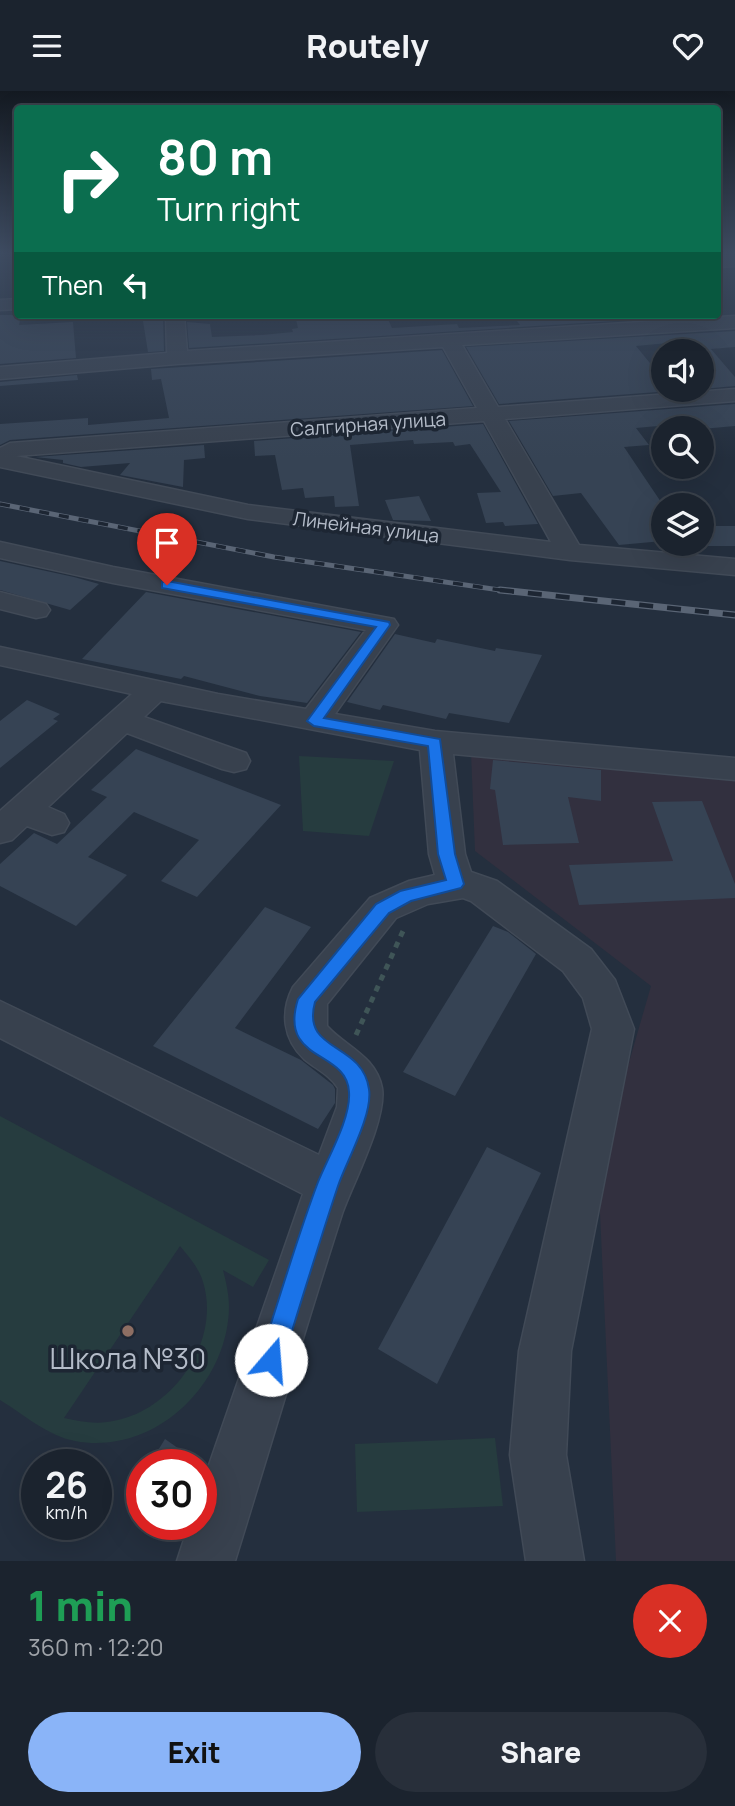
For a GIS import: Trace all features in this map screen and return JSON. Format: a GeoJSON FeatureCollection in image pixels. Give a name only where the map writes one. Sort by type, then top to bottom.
{"type":"FeatureCollection","features":[{"type":"Feature","properties":{"kind":"street"},"geometry":{"type":"LineString","coordinates":[[175,322],[177,358]]}},
{"type":"Feature","properties":{"kind":"street"},"geometry":{"type":"LineString","coordinates":[[0,373],[177,358],[735,322]]}},
{"type":"Feature","properties":{"kind":"street"},"geometry":{"type":"LineString","coordinates":[[450,342],[570,552]]}},
{"type":"Feature","properties":{"kind":"street","name":"Салгирная улица"},"geometry":{"type":"LineString","coordinates":[[0,451],[735,395]]}},
{"type":"Feature","properties":{"kind":"street","name":"Линейная улица"},"geometry":{"type":"LineString","coordinates":[[0,460],[248,512],[570,552],[735,567]]}},
{"type":"Feature","properties":{"kind":"street"},"geometry":{"type":"LineString","coordinates":[[0,550],[113,575],[384,625],[314,721]]}},
{"type":"Feature","properties":{"kind":"street"},"geometry":{"type":"LineString","coordinates":[[0,600],[36,610]]}},
{"type":"Feature","properties":{"kind":"street"},"geometry":{"type":"LineString","coordinates":[[0,656],[154,691],[435,742],[735,769]]}},
{"type":"Feature","properties":{"kind":"street"},"geometry":{"type":"LineString","coordinates":[[25,821],[122,720],[154,691]]}},
{"type":"Feature","properties":{"kind":"street"},"geometry":{"type":"LineString","coordinates":[[122,720],[234,761]]}},
{"type":"Feature","properties":{"kind":"street"},"geometry":{"type":"LineString","coordinates":[[435,742],[446,854],[439,887]]}},
{"type":"Feature","properties":{"kind":"street"},"geometry":{"type":"LineString","coordinates":[[206,1561],[328,1183],[359,1106],[359,1090],[354,1074],[344,1061],[313,1043],[304,1021],[307,999],[383,908],[439,887],[465,884],[484,891],[577,960],[601,992],[613,1029],[545,1351],[538,1455],[555,1561]]}},
{"type":"Feature","properties":{"kind":"street"},"geometry":{"type":"LineString","coordinates":[[0,1018],[328,1183]]}},
{"type":"Feature","properties":{"kind":"path"},"geometry":{"type":"LineString","coordinates":[[344,1061],[439,887]]}},
{"type":"Feature","properties":{"kind":"shaded area"},"geometry":{"type":"Polygon","coordinates":[[[471,753],[735,776],[735,1561],[616,1561],[598,1170],[651,986],[475,851],[471,753]]]}},
{"type":"Feature","properties":{"kind":"green space"},"geometry":{"type":"Polygon","coordinates":[[[299,756],[394,761],[369,836],[303,831],[299,756]]]}},
{"type":"Feature","properties":{"kind":"green space"},"geometry":{"type":"Polygon","coordinates":[[[0,1116],[269,1260],[253,1287],[223,1270],[229,1307],[225,1336],[216,1363],[201,1388],[181,1409],[158,1426],[132,1437],[104,1443],[75,1441],[45,1430],[0,1400],[0,1116]],[[180,1246],[64,1418],[101,1423],[130,1416],[151,1406],[170,1391],[186,1372],[198,1351],[205,1329],[207,1305],[201,1277],[180,1246]]]}},
{"type":"Feature","properties":{"kind":"green space"},"geometry":{"type":"Polygon","coordinates":[[[495,1438],[503,1506],[357,1512],[355,1444],[495,1438]]]}},
{"type":"Feature","properties":{"kind":"building"},"geometry":{"type":"Polygon","coordinates":[[[0,322],[20,322],[19,325],[73,322],[76,358],[0,364],[0,322]]]}},
{"type":"Feature","properties":{"kind":"building"},"geometry":{"type":"Polygon","coordinates":[[[143,322],[163,322],[164,351],[148,352],[143,322]]]}},
{"type":"Feature","properties":{"kind":"building"},"geometry":{"type":"Polygon","coordinates":[[[187,322],[210,324],[212,337],[293,332],[292,329],[298,328],[297,322],[389,322],[392,328],[457,324],[459,328],[520,325],[517,322],[605,322],[189,348],[187,322]]]}},
{"type":"Feature","properties":{"kind":"building"},"geometry":{"type":"Polygon","coordinates":[[[735,331],[735,347],[714,349],[714,339],[651,339],[651,345],[636,346],[651,364],[651,392],[499,404],[466,347],[735,331]]]}},
{"type":"Feature","properties":{"kind":"building"},"geometry":{"type":"Polygon","coordinates":[[[442,350],[473,406],[10,440],[0,445],[0,424],[88,418],[88,425],[169,418],[161,379],[152,380],[151,369],[442,350]]]}},
{"type":"Feature","properties":{"kind":"building"},"geometry":{"type":"Polygon","coordinates":[[[714,352],[735,377],[735,386],[714,388],[714,352]]]}},
{"type":"Feature","properties":{"kind":"building"},"geometry":{"type":"Polygon","coordinates":[[[77,375],[78,380],[0,386],[0,382],[77,375]]]}},
{"type":"Feature","properties":{"kind":"building"},"geometry":{"type":"Polygon","coordinates":[[[735,404],[735,426],[714,428],[714,416],[651,416],[651,427],[636,428],[649,445],[624,447],[655,493],[651,493],[651,542],[619,545],[581,493],[553,496],[509,421],[735,404]]]}},
{"type":"Feature","properties":{"kind":"building"},"geometry":{"type":"Polygon","coordinates":[[[483,424],[538,524],[505,526],[503,522],[486,523],[477,493],[501,492],[470,444],[414,444],[413,440],[350,445],[359,506],[335,507],[334,496],[305,498],[303,488],[282,490],[275,455],[255,456],[254,441],[483,424]]]}},
{"type":"Feature","properties":{"kind":"building"},"geometry":{"type":"Polygon","coordinates":[[[204,445],[205,458],[184,460],[183,487],[120,475],[130,463],[81,467],[63,463],[63,460],[35,457],[204,445]]]}},
{"type":"Feature","properties":{"kind":"building"},"geometry":{"type":"Polygon","coordinates":[[[419,496],[431,521],[393,520],[385,500],[419,496]]]}},
{"type":"Feature","properties":{"kind":"building"},"geometry":{"type":"Polygon","coordinates":[[[714,526],[735,526],[735,546],[714,546],[714,526]]]}},
{"type":"Feature","properties":{"kind":"building"},"geometry":{"type":"Polygon","coordinates":[[[0,561],[99,584],[70,610],[0,590],[0,561]]]}},
{"type":"Feature","properties":{"kind":"building"},"geometry":{"type":"Polygon","coordinates":[[[146,592],[361,632],[307,703],[260,696],[184,676],[181,679],[82,659],[146,592]]]}},
{"type":"Feature","properties":{"kind":"building"},"geometry":{"type":"Polygon","coordinates":[[[395,634],[435,643],[437,639],[495,651],[496,648],[542,655],[509,723],[449,713],[446,719],[383,705],[380,710],[347,702],[395,634]]]}},
{"type":"Feature","properties":{"kind":"building"},"geometry":{"type":"Polygon","coordinates":[[[27,700],[60,714],[53,719],[58,721],[0,768],[0,721],[27,700]]]}},
{"type":"Feature","properties":{"kind":"building"},"geometry":{"type":"Polygon","coordinates":[[[136,749],[281,805],[197,897],[161,881],[199,840],[134,812],[88,857],[127,875],[76,926],[0,886],[0,864],[34,833],[57,844],[107,797],[91,790],[136,749]]]}},
{"type":"Feature","properties":{"kind":"building"},"geometry":{"type":"Polygon","coordinates":[[[493,760],[601,770],[601,801],[568,797],[579,843],[503,845],[495,790],[490,789],[493,760]]]}},
{"type":"Feature","properties":{"kind":"building"},"geometry":{"type":"Polygon","coordinates":[[[702,801],[735,884],[735,898],[579,905],[569,865],[673,861],[652,802],[702,801]]]}},
{"type":"Feature","properties":{"kind":"building"},"geometry":{"type":"Polygon","coordinates":[[[265,907],[311,927],[235,1028],[301,1060],[333,1085],[335,1103],[318,1129],[153,1046],[265,907]]]}},
{"type":"Feature","properties":{"kind":"building"},"geometry":{"type":"Polygon","coordinates":[[[493,926],[508,932],[536,954],[455,1096],[403,1072],[493,926]]]}},
{"type":"Feature","properties":{"kind":"building"},"geometry":{"type":"Polygon","coordinates":[[[487,1147],[541,1173],[437,1384],[378,1349],[487,1147]]]}},
{"type":"Feature","properties":{"kind":"building"},"geometry":{"type":"Polygon","coordinates":[[[165,1439],[179,1449],[159,1449],[165,1439]]]}},
{"type":"Feature","properties":{"kind":"railway"},"geometry":{"type":"LineString","coordinates":[[0,504],[274,557],[501,590]]}},
{"type":"Feature","properties":{"kind":"railway"},"geometry":{"type":"LineString","coordinates":[[501,590],[735,615]]}},
{"type":"Feature","properties":{"kind":"railway"},"geometry":{"type":"LineString","coordinates":[[501,590],[514,592]]}},
{"type":"Feature","properties":{"kind":"place","name":"Школа №30"},"geometry":{"type":"Point","coordinates":[128,1331]}},
{"type":"Feature","properties":{"kind":"route"},"geometry":{"type":"LineString","coordinates":[[167,585],[384,625],[314,721],[435,742],[446,854],[456,884],[430,888],[383,908],[307,999],[303,1014],[305,1029],[313,1043],[344,1061],[354,1074],[359,1090],[359,1106],[328,1183],[271,1360]]}}]}
